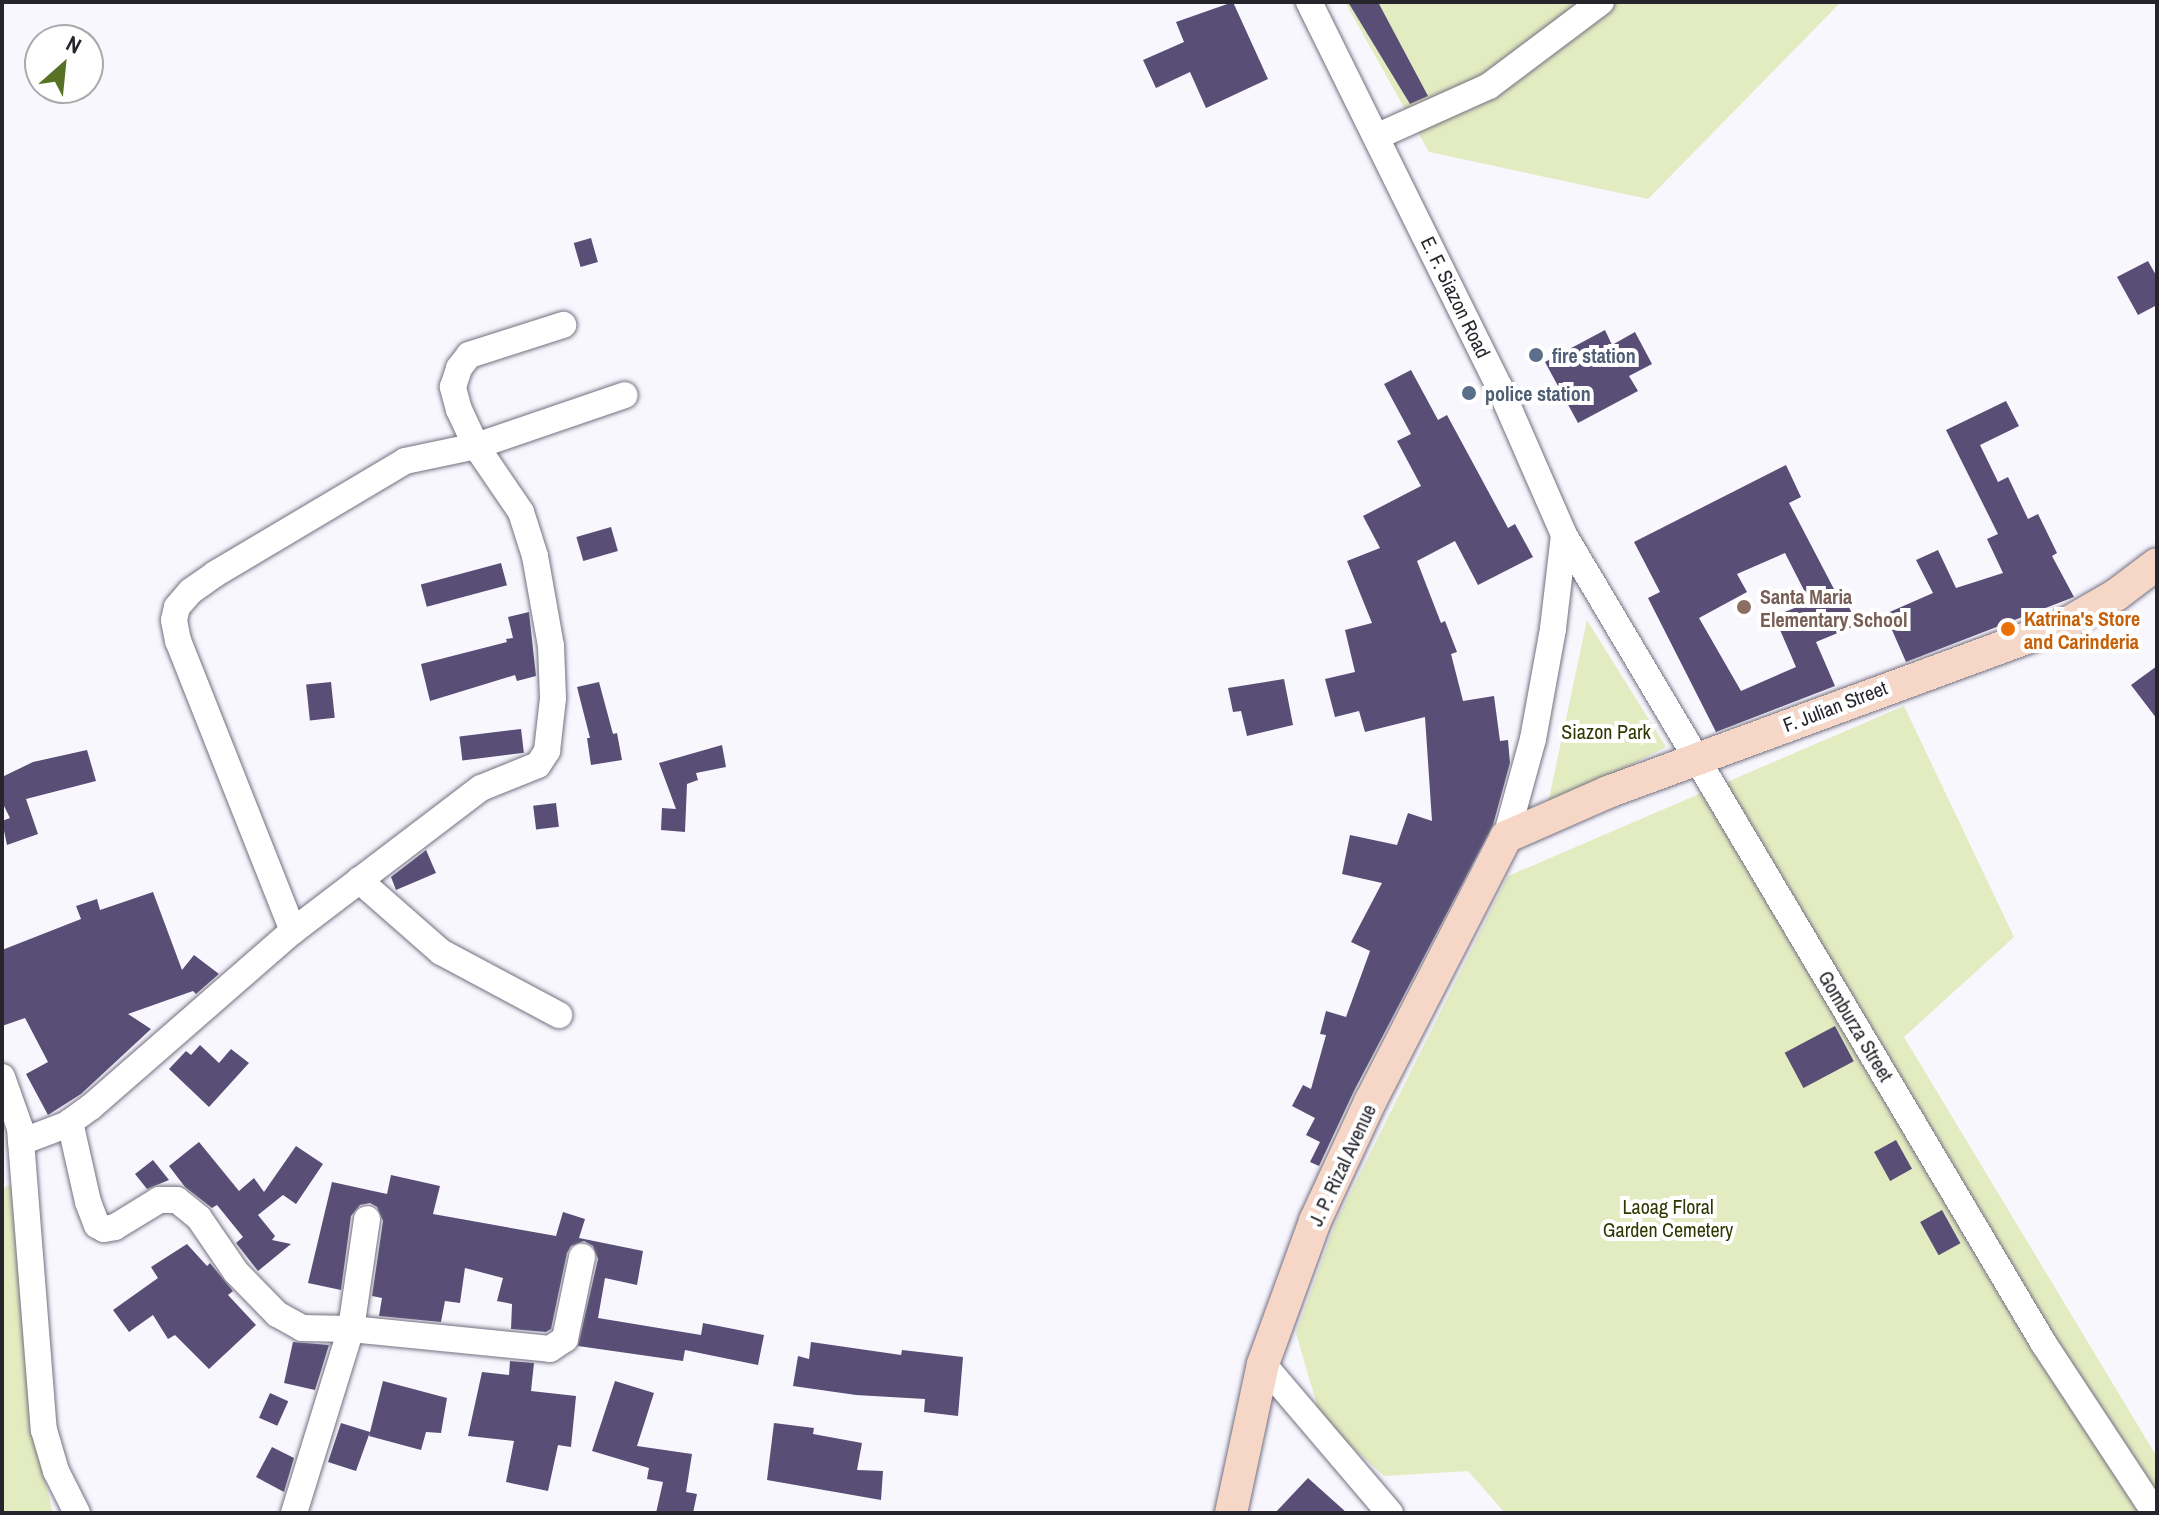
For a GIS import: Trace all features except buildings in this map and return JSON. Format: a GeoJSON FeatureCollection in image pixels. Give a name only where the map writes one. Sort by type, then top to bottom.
{"type":"FeatureCollection","features":[{"type":"Feature","properties":{"kind":"main road","name":"F. Julian Street"},"geometry":{"type":"LineString","coordinates":[[1506,837],[1608,792],[2069,622],[2116,595],[2157,564]]}},
{"type":"Feature","properties":{"kind":"main road","name":"J. P. Rizal Avenue"},"geometry":{"type":"LineString","coordinates":[[1231,1513],[1263,1364],[1315,1221],[1371,1100],[1506,837]]}},
{"type":"Feature","properties":{"kind":"street","name":"E. F. Siazon Road"},"geometry":{"type":"LineString","coordinates":[[1309,2],[1378,136],[1511,411],[1564,535],[1553,629],[1535,725],[1506,837]]}},
{"type":"Feature","properties":{"kind":"street"},"geometry":{"type":"LineString","coordinates":[[1378,136],[1489,86],[1601,2]]}},
{"type":"Feature","properties":{"kind":"street"},"geometry":{"type":"LineString","coordinates":[[21,1142],[70,1122],[124,1080],[293,931],[481,788],[538,765],[547,751],[553,698],[551,646],[535,556],[521,512],[476,446],[453,387],[459,368],[469,355],[563,325]]}},
{"type":"Feature","properties":{"kind":"street"},"geometry":{"type":"LineString","coordinates":[[293,931],[178,641],[174,620],[177,607],[191,591],[215,574],[405,461],[476,446],[625,395]]}},
{"type":"Feature","properties":{"kind":"street","name":"Gomburza Street"},"geometry":{"type":"LineString","coordinates":[[1564,535],[2044,1344],[2155,1513]]}},
{"type":"Feature","properties":{"kind":"street"},"geometry":{"type":"LineString","coordinates":[[359,880],[441,952],[559,1015]]}},
{"type":"Feature","properties":{"kind":"street"},"geometry":{"type":"LineString","coordinates":[[2,1077],[21,1142],[27,1254],[44,1430],[56,1471],[77,1513]]}},
{"type":"Feature","properties":{"kind":"street"},"geometry":{"type":"LineString","coordinates":[[70,1122],[88,1202],[97,1225],[104,1229],[115,1227],[159,1200],[177,1200],[199,1218],[236,1272],[277,1314],[302,1328],[351,1329],[550,1349],[565,1339],[582,1257]]}},
{"type":"Feature","properties":{"kind":"street"},"geometry":{"type":"LineString","coordinates":[[294,1513],[351,1329],[367,1219]]}},
{"type":"Feature","properties":{"kind":"street"},"geometry":{"type":"LineString","coordinates":[[1263,1364],[1390,1513]]}},
{"type":"Feature","properties":{"kind":"green space"},"geometry":{"type":"Polygon","coordinates":[[[1345,2],[1841,2],[1648,199],[1429,152],[1345,2]]]}},
{"type":"Feature","properties":{"kind":"green space","name":"Siazon Park"},"geometry":{"type":"Polygon","coordinates":[[[1587,620],[1666,747],[1547,808],[1587,620]]]}},
{"type":"Feature","properties":{"kind":"green space","name":"Laoag Floral Garden Cemetery"},"geometry":{"type":"Polygon","coordinates":[[[1904,706],[2014,937],[1904,1037],[2157,1457],[2157,1513],[1505,1513],[1468,1471],[1384,1476],[1321,1419],[1296,1333],[1335,1224],[1508,876],[1904,706]]]}},
{"type":"Feature","properties":{"kind":"green space"},"geometry":{"type":"Polygon","coordinates":[[[13,1183],[27,1301],[30,1420],[53,1513],[2,1513],[2,1189],[13,1183]]]}},
{"type":"Feature","properties":{"kind":"place","name":"fire station"},"geometry":{"type":"Point","coordinates":[1536,355]}},
{"type":"Feature","properties":{"kind":"place","name":"police station"},"geometry":{"type":"Point","coordinates":[1469,393]}},
{"type":"Feature","properties":{"kind":"place","name":"Santa Maria Elementary School"},"geometry":{"type":"Point","coordinates":[1744,607]}},
{"type":"Feature","properties":{"kind":"place","name":"Katrina's Store and Carinderia"},"geometry":{"type":"Point","coordinates":[2008,629]}}]}
